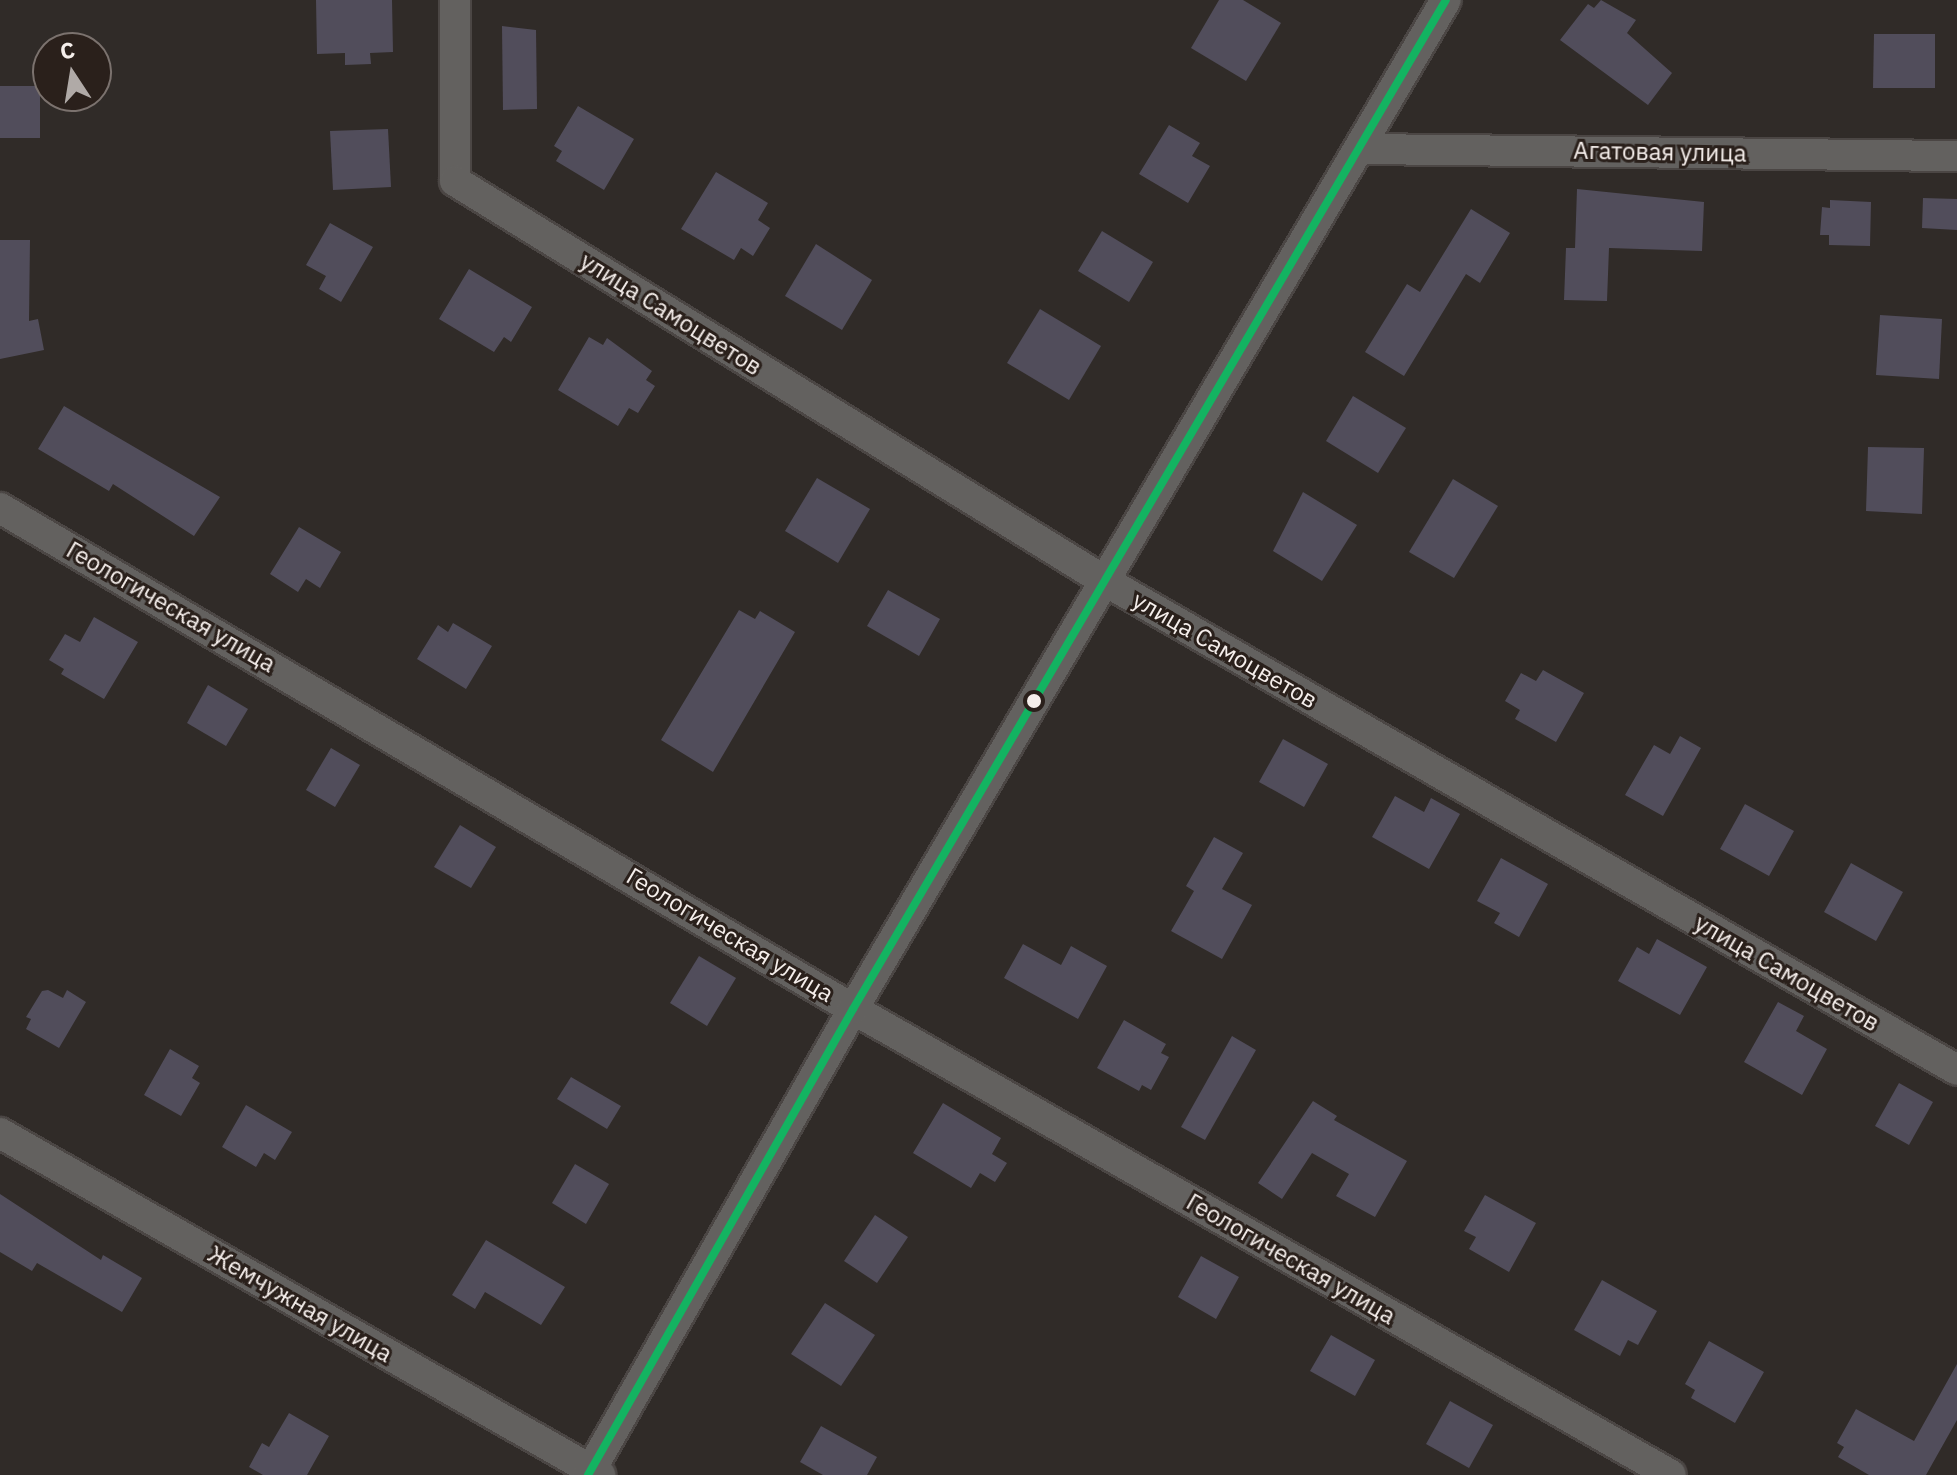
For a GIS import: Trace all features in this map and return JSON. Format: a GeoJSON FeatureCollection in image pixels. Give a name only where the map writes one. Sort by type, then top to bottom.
{"type":"FeatureCollection","features":[{"type":"Feature","properties":{"kind":"street","name":"улица Самоцветов"},"geometry":{"type":"LineString","coordinates":[[455,0],[455,181],[1105,581],[1957,1070]]}},
{"type":"Feature","properties":{"kind":"street"},"geometry":{"type":"LineString","coordinates":[[593,1473],[853,1009],[1363,149],[1446,0]]}},
{"type":"Feature","properties":{"kind":"street","name":"Агатовая улица"},"geometry":{"type":"LineString","coordinates":[[1363,149],[1957,156]]}},
{"type":"Feature","properties":{"kind":"street","name":"Геологическая улица"},"geometry":{"type":"LineString","coordinates":[[0,508],[853,1009],[1671,1475]]}},
{"type":"Feature","properties":{"kind":"street","name":"Жемчужная улица"},"geometry":{"type":"LineString","coordinates":[[0,1133],[593,1473]]}},
{"type":"Feature","properties":{"kind":"building"},"geometry":{"type":"Polygon","coordinates":[[[316,0],[392,0],[393,52],[370,53],[371,64],[345,65],[345,53],[317,54],[316,0]]]}},
{"type":"Feature","properties":{"kind":"building"},"geometry":{"type":"Polygon","coordinates":[[[1219,0],[1243,0],[1281,23],[1246,81],[1191,48],[1219,0]]]}},
{"type":"Feature","properties":{"kind":"building"},"geometry":{"type":"Polygon","coordinates":[[[1601,0],[1636,20],[1627,33],[1672,73],[1648,105],[1560,40],[1588,4],[1594,8],[1601,0]]]}},
{"type":"Feature","properties":{"kind":"building"},"geometry":{"type":"Polygon","coordinates":[[[502,26],[536,30],[537,109],[503,110],[502,26]]]}},
{"type":"Feature","properties":{"kind":"building"},"geometry":{"type":"Polygon","coordinates":[[[1874,34],[1935,34],[1935,88],[1873,88],[1874,34]]]}},
{"type":"Feature","properties":{"kind":"building"},"geometry":{"type":"Polygon","coordinates":[[[0,86],[32,86],[32,112],[40,112],[40,138],[0,138],[0,86]]]}},
{"type":"Feature","properties":{"kind":"building"},"geometry":{"type":"Polygon","coordinates":[[[578,106],[634,139],[604,190],[556,161],[562,151],[554,146],[578,106]]]}},
{"type":"Feature","properties":{"kind":"building"},"geometry":{"type":"Polygon","coordinates":[[[1169,125],[1200,143],[1192,156],[1210,166],[1188,203],[1139,174],[1169,125]]]}},
{"type":"Feature","properties":{"kind":"building"},"geometry":{"type":"Polygon","coordinates":[[[388,129],[391,187],[333,190],[330,131],[388,129]]]}},
{"type":"Feature","properties":{"kind":"building"},"geometry":{"type":"Polygon","coordinates":[[[716,172],[768,203],[758,220],[770,228],[753,256],[741,248],[734,260],[681,229],[716,172]]]}},
{"type":"Feature","properties":{"kind":"building"},"geometry":{"type":"Polygon","coordinates":[[[1577,189],[1704,202],[1702,251],[1609,248],[1607,301],[1564,300],[1566,248],[1575,248],[1577,189]]]}},
{"type":"Feature","properties":{"kind":"building"},"geometry":{"type":"Polygon","coordinates":[[[1923,198],[1957,199],[1957,230],[1922,228],[1923,198]]]}},
{"type":"Feature","properties":{"kind":"building"},"geometry":{"type":"Polygon","coordinates":[[[1830,200],[1871,202],[1870,246],[1829,245],[1829,235],[1820,235],[1822,207],[1830,208],[1830,200]]]}},
{"type":"Feature","properties":{"kind":"building"},"geometry":{"type":"Polygon","coordinates":[[[1471,209],[1510,233],[1480,283],[1466,274],[1404,376],[1365,352],[1407,284],[1420,292],[1471,209]]]}},
{"type":"Feature","properties":{"kind":"building"},"geometry":{"type":"Polygon","coordinates":[[[330,223],[373,247],[341,302],[319,289],[326,276],[306,265],[330,223]]]}},
{"type":"Feature","properties":{"kind":"building"},"geometry":{"type":"Polygon","coordinates":[[[1102,231],[1153,262],[1129,302],[1078,271],[1102,231]]]}},
{"type":"Feature","properties":{"kind":"building"},"geometry":{"type":"Polygon","coordinates":[[[0,240],[30,240],[29,321],[38,319],[44,350],[0,359],[0,240]]]}},
{"type":"Feature","properties":{"kind":"building"},"geometry":{"type":"Polygon","coordinates":[[[816,244],[872,280],[842,330],[785,296],[816,244]]]}},
{"type":"Feature","properties":{"kind":"building"},"geometry":{"type":"Polygon","coordinates":[[[469,269],[532,307],[511,342],[504,337],[494,352],[439,319],[469,269]]]}},
{"type":"Feature","properties":{"kind":"building"},"geometry":{"type":"Polygon","coordinates":[[[1040,309],[1101,346],[1069,400],[1007,363],[1040,309]]]}},
{"type":"Feature","properties":{"kind":"building"},"geometry":{"type":"Polygon","coordinates":[[[1880,315],[1942,319],[1939,379],[1876,375],[1880,315]]]}},
{"type":"Feature","properties":{"kind":"building"},"geometry":{"type":"Polygon","coordinates":[[[589,337],[603,345],[607,338],[652,371],[646,380],[655,386],[638,413],[629,408],[618,426],[558,390],[589,337]]]}},
{"type":"Feature","properties":{"kind":"building"},"geometry":{"type":"Polygon","coordinates":[[[1353,396],[1406,428],[1378,473],[1326,441],[1353,396]]]}},
{"type":"Feature","properties":{"kind":"building"},"geometry":{"type":"Polygon","coordinates":[[[64,406],[220,497],[194,536],[113,484],[109,491],[38,449],[64,406]]]}},
{"type":"Feature","properties":{"kind":"building"},"geometry":{"type":"Polygon","coordinates":[[[1868,447],[1924,448],[1922,514],[1866,511],[1868,447]]]}},
{"type":"Feature","properties":{"kind":"building"},"geometry":{"type":"Polygon","coordinates":[[[817,478],[870,509],[838,563],[785,531],[817,478]]]}},
{"type":"Feature","properties":{"kind":"building"},"geometry":{"type":"Polygon","coordinates":[[[1453,479],[1498,506],[1454,578],[1409,552],[1453,479]]]}},
{"type":"Feature","properties":{"kind":"building"},"geometry":{"type":"Polygon","coordinates":[[[1303,492],[1357,525],[1322,581],[1273,551],[1303,492]]]}},
{"type":"Feature","properties":{"kind":"building"},"geometry":{"type":"Polygon","coordinates":[[[299,527],[341,552],[320,588],[306,579],[298,592],[270,574],[299,527]]]}},
{"type":"Feature","properties":{"kind":"building"},"geometry":{"type":"Polygon","coordinates":[[[888,590],[940,619],[919,656],[867,626],[888,590]]]}},
{"type":"Feature","properties":{"kind":"building"},"geometry":{"type":"Polygon","coordinates":[[[739,610],[755,619],[760,611],[795,632],[713,772],[661,740],[739,610]]]}},
{"type":"Feature","properties":{"kind":"building"},"geometry":{"type":"Polygon","coordinates":[[[94,617],[138,642],[104,699],[61,674],[64,669],[49,660],[65,634],[80,642],[94,617]]]}},
{"type":"Feature","properties":{"kind":"building"},"geometry":{"type":"Polygon","coordinates":[[[453,623],[492,646],[466,689],[417,659],[438,625],[448,632],[453,623]]]}},
{"type":"Feature","properties":{"kind":"building"},"geometry":{"type":"Polygon","coordinates":[[[1543,670],[1584,693],[1556,742],[1515,719],[1520,710],[1505,701],[1521,673],[1536,681],[1543,670]]]}},
{"type":"Feature","properties":{"kind":"building"},"geometry":{"type":"Polygon","coordinates":[[[208,685],[248,709],[226,746],[187,723],[208,685]]]}},
{"type":"Feature","properties":{"kind":"building"},"geometry":{"type":"Polygon","coordinates":[[[1680,736],[1701,748],[1663,816],[1625,795],[1654,745],[1670,754],[1680,736]]]}},
{"type":"Feature","properties":{"kind":"building"},"geometry":{"type":"Polygon","coordinates":[[[1283,739],[1328,764],[1304,807],[1259,782],[1283,739]]]}},
{"type":"Feature","properties":{"kind":"building"},"geometry":{"type":"Polygon","coordinates":[[[331,748],[360,765],[335,807],[306,790],[331,748]]]}},
{"type":"Feature","properties":{"kind":"building"},"geometry":{"type":"Polygon","coordinates":[[[1395,796],[1424,812],[1431,798],[1460,814],[1429,869],[1372,837],[1395,796]]]}},
{"type":"Feature","properties":{"kind":"building"},"geometry":{"type":"Polygon","coordinates":[[[1745,804],[1794,831],[1769,876],[1720,849],[1745,804]]]}},
{"type":"Feature","properties":{"kind":"building"},"geometry":{"type":"Polygon","coordinates":[[[460,825],[496,847],[471,888],[434,867],[460,825]]]}},
{"type":"Feature","properties":{"kind":"building"},"geometry":{"type":"Polygon","coordinates":[[[1214,837],[1243,853],[1222,889],[1252,905],[1222,959],[1171,931],[1194,891],[1186,886],[1214,837]]]}},
{"type":"Feature","properties":{"kind":"building"},"geometry":{"type":"Polygon","coordinates":[[[1501,858],[1548,884],[1519,937],[1494,923],[1500,913],[1477,901],[1501,858]]]}},
{"type":"Feature","properties":{"kind":"building"},"geometry":{"type":"Polygon","coordinates":[[[1851,863],[1903,892],[1876,941],[1824,912],[1851,863]]]}},
{"type":"Feature","properties":{"kind":"building"},"geometry":{"type":"Polygon","coordinates":[[[1657,939],[1707,967],[1680,1015],[1618,981],[1637,947],[1649,954],[1657,939]]]}},
{"type":"Feature","properties":{"kind":"building"},"geometry":{"type":"Polygon","coordinates":[[[1023,944],[1061,965],[1071,946],[1107,966],[1078,1019],[1004,978],[1023,944]]]}},
{"type":"Feature","properties":{"kind":"building"},"geometry":{"type":"Polygon","coordinates":[[[699,956],[736,978],[707,1026],[670,1003],[699,956]]]}},
{"type":"Feature","properties":{"kind":"building"},"geometry":{"type":"Polygon","coordinates":[[[48,990],[63,998],[67,990],[86,1002],[59,1048],[26,1029],[31,1019],[26,1017],[42,991],[48,990]]]}},
{"type":"Feature","properties":{"kind":"building"},"geometry":{"type":"Polygon","coordinates":[[[1778,1002],[1804,1016],[1796,1031],[1827,1049],[1802,1095],[1744,1062],[1778,1002]]]}},
{"type":"Feature","properties":{"kind":"building"},"geometry":{"type":"Polygon","coordinates":[[[1124,1020],[1166,1044],[1161,1053],[1169,1057],[1151,1090],[1142,1085],[1139,1091],[1097,1068],[1124,1020]]]}},
{"type":"Feature","properties":{"kind":"building"},"geometry":{"type":"Polygon","coordinates":[[[1232,1036],[1256,1050],[1205,1140],[1181,1127],[1232,1036]]]}},
{"type":"Feature","properties":{"kind":"building"},"geometry":{"type":"Polygon","coordinates":[[[170,1049],[199,1066],[192,1078],[200,1083],[181,1116],[144,1095],[170,1049]]]}},
{"type":"Feature","properties":{"kind":"building"},"geometry":{"type":"Polygon","coordinates":[[[571,1077],[621,1106],[607,1129],[557,1099],[571,1077]]]}},
{"type":"Feature","properties":{"kind":"building"},"geometry":{"type":"Polygon","coordinates":[[[1899,1083],[1933,1102],[1909,1145],[1875,1126],[1899,1083]]]}},
{"type":"Feature","properties":{"kind":"building"},"geometry":{"type":"Polygon","coordinates":[[[1313,1101],[1337,1116],[1334,1120],[1407,1161],[1375,1217],[1336,1196],[1349,1174],[1312,1153],[1282,1199],[1258,1183],[1313,1101]]]}},
{"type":"Feature","properties":{"kind":"building"},"geometry":{"type":"Polygon","coordinates":[[[943,1103],[1001,1138],[992,1154],[1007,1163],[995,1182],[980,1173],[971,1188],[913,1153],[943,1103]]]}},
{"type":"Feature","properties":{"kind":"building"},"geometry":{"type":"Polygon","coordinates":[[[246,1105],[292,1132],[275,1160],[264,1153],[256,1167],[222,1147],[246,1105]]]}},
{"type":"Feature","properties":{"kind":"building"},"geometry":{"type":"Polygon","coordinates":[[[575,1164],[609,1184],[586,1224],[552,1203],[575,1164]]]}},
{"type":"Feature","properties":{"kind":"building"},"geometry":{"type":"Polygon","coordinates":[[[0,1194],[101,1260],[103,1255],[142,1278],[122,1312],[37,1263],[32,1271],[0,1252],[0,1194]]]}},
{"type":"Feature","properties":{"kind":"building"},"geometry":{"type":"Polygon","coordinates":[[[1485,1195],[1536,1223],[1509,1272],[1469,1249],[1476,1237],[1464,1231],[1485,1195]]]}},
{"type":"Feature","properties":{"kind":"building"},"geometry":{"type":"Polygon","coordinates":[[[875,1215],[908,1237],[877,1283],[844,1261],[875,1215]]]}},
{"type":"Feature","properties":{"kind":"building"},"geometry":{"type":"Polygon","coordinates":[[[486,1240],[565,1287],[541,1325],[485,1292],[475,1309],[452,1295],[486,1240]]]}},
{"type":"Feature","properties":{"kind":"building"},"geometry":{"type":"Polygon","coordinates":[[[1201,1256],[1239,1277],[1216,1319],[1178,1297],[1201,1256]]]}},
{"type":"Feature","properties":{"kind":"building"},"geometry":{"type":"Polygon","coordinates":[[[1602,1280],[1657,1311],[1638,1345],[1628,1340],[1620,1356],[1574,1330],[1602,1280]]]}},
{"type":"Feature","properties":{"kind":"building"},"geometry":{"type":"Polygon","coordinates":[[[825,1303],[875,1335],[841,1386],[791,1354],[825,1303]]]}},
{"type":"Feature","properties":{"kind":"building"},"geometry":{"type":"Polygon","coordinates":[[[1331,1335],[1375,1360],[1355,1396],[1310,1371],[1331,1335]]]}},
{"type":"Feature","properties":{"kind":"building"},"geometry":{"type":"Polygon","coordinates":[[[1709,1341],[1764,1372],[1735,1423],[1691,1398],[1695,1390],[1685,1384],[1709,1341]]]}},
{"type":"Feature","properties":{"kind":"building"},"geometry":{"type":"Polygon","coordinates":[[[1957,1364],[1957,1420],[1926,1475],[1869,1475],[1838,1457],[1844,1447],[1837,1443],[1856,1409],[1914,1441],[1957,1364]]]}},
{"type":"Feature","properties":{"kind":"building"},"geometry":{"type":"Polygon","coordinates":[[[1450,1401],[1493,1425],[1469,1468],[1426,1444],[1450,1401]]]}},
{"type":"Feature","properties":{"kind":"building"},"geometry":{"type":"Polygon","coordinates":[[[289,1413],[329,1436],[307,1475],[263,1475],[249,1467],[262,1443],[269,1447],[289,1413]]]}},
{"type":"Feature","properties":{"kind":"building"},"geometry":{"type":"Polygon","coordinates":[[[821,1426],[877,1457],[867,1475],[823,1475],[800,1462],[821,1426]]]}},
{"type":"Feature","properties":{"kind":"transit line"},"geometry":{"type":"LineString","coordinates":[[588,1475],[853,1009],[1446,0]]}}]}
